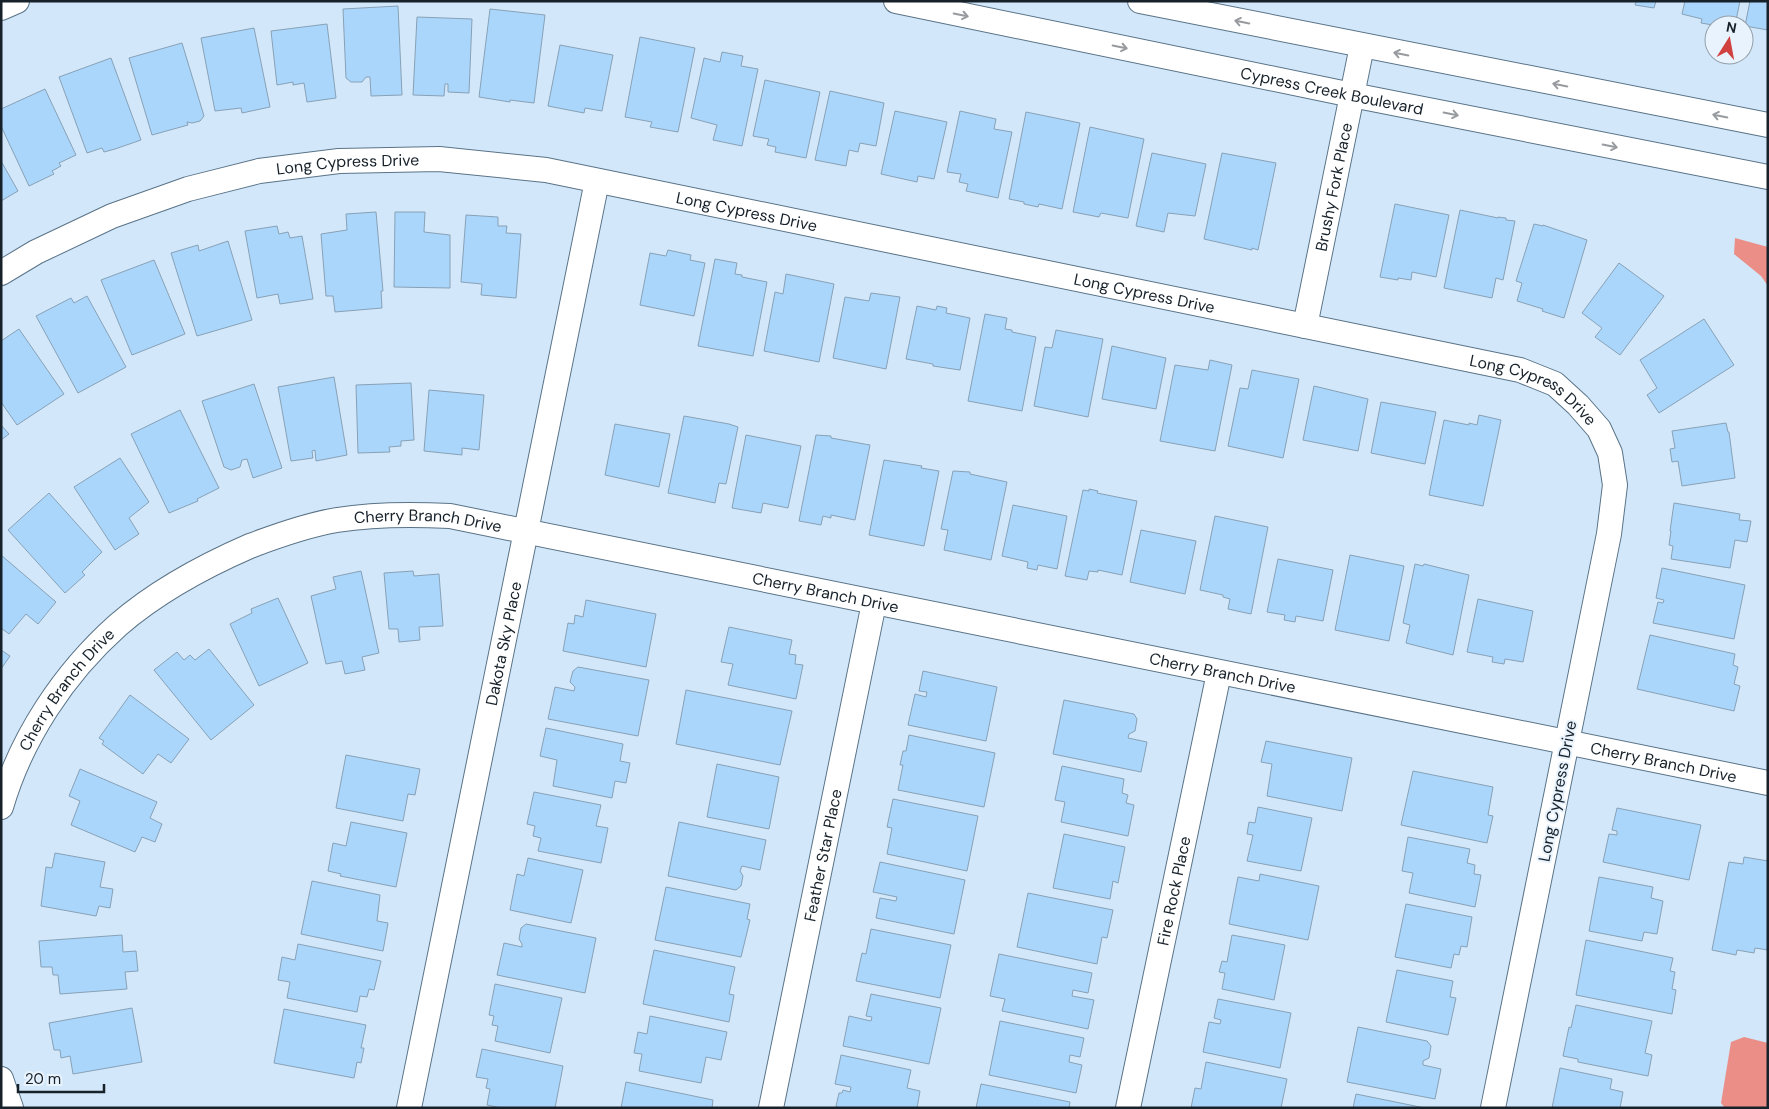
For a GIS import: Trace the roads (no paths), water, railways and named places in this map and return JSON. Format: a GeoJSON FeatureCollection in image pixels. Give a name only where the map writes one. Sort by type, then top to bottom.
{"type":"FeatureCollection","features":[{"type":"Feature","properties":{"kind":"street"},"geometry":{"type":"LineString","coordinates":[[1,8],[17,1]]}},
{"type":"Feature","properties":{"kind":"street","name":"Cypress Creek Boulevard"},"geometry":{"type":"LineString","coordinates":[[896,1],[1352,95],[1768,177]]}},
{"type":"Feature","properties":{"kind":"street"},"geometry":{"type":"LineString","coordinates":[[1140,1],[1768,125]]}},
{"type":"Feature","properties":{"kind":"street","name":"Brushy Fork Place"},"geometry":{"type":"LineString","coordinates":[[1305,326],[1362,46]]}},
{"type":"Feature","properties":{"kind":"street","name":"Long Cypress Drive"},"geometry":{"type":"LineString","coordinates":[[1,273],[36,252],[112,216],[188,190],[259,171],[339,161],[440,159],[546,170],[1520,370],[1556,384],[1578,405],[1598,429],[1610,453],[1615,485],[1609,534],[1493,1108]]}},
{"type":"Feature","properties":{"kind":"street","name":"Dakota Sky Place"},"geometry":{"type":"LineString","coordinates":[[409,1108],[597,181]]}},
{"type":"Feature","properties":{"kind":"street","name":"Cherry Branch Drive"},"geometry":{"type":"LineString","coordinates":[[1,807],[7,786],[31,733],[55,696],[86,658],[118,625],[162,593],[218,560],[286,532],[337,520],[400,514],[450,516],[1768,784]]}},
{"type":"Feature","properties":{"kind":"street","name":"Feather Star Place"},"geometry":{"type":"LineString","coordinates":[[771,1108],[874,603]]}},
{"type":"Feature","properties":{"kind":"street","name":"Fire Rock Place"},"geometry":{"type":"LineString","coordinates":[[1128,1108],[1219,673]]}},
{"type":"Feature","properties":{"kind":"street"},"geometry":{"type":"LineString","coordinates":[[1,1079],[11,1108]]}}]}
